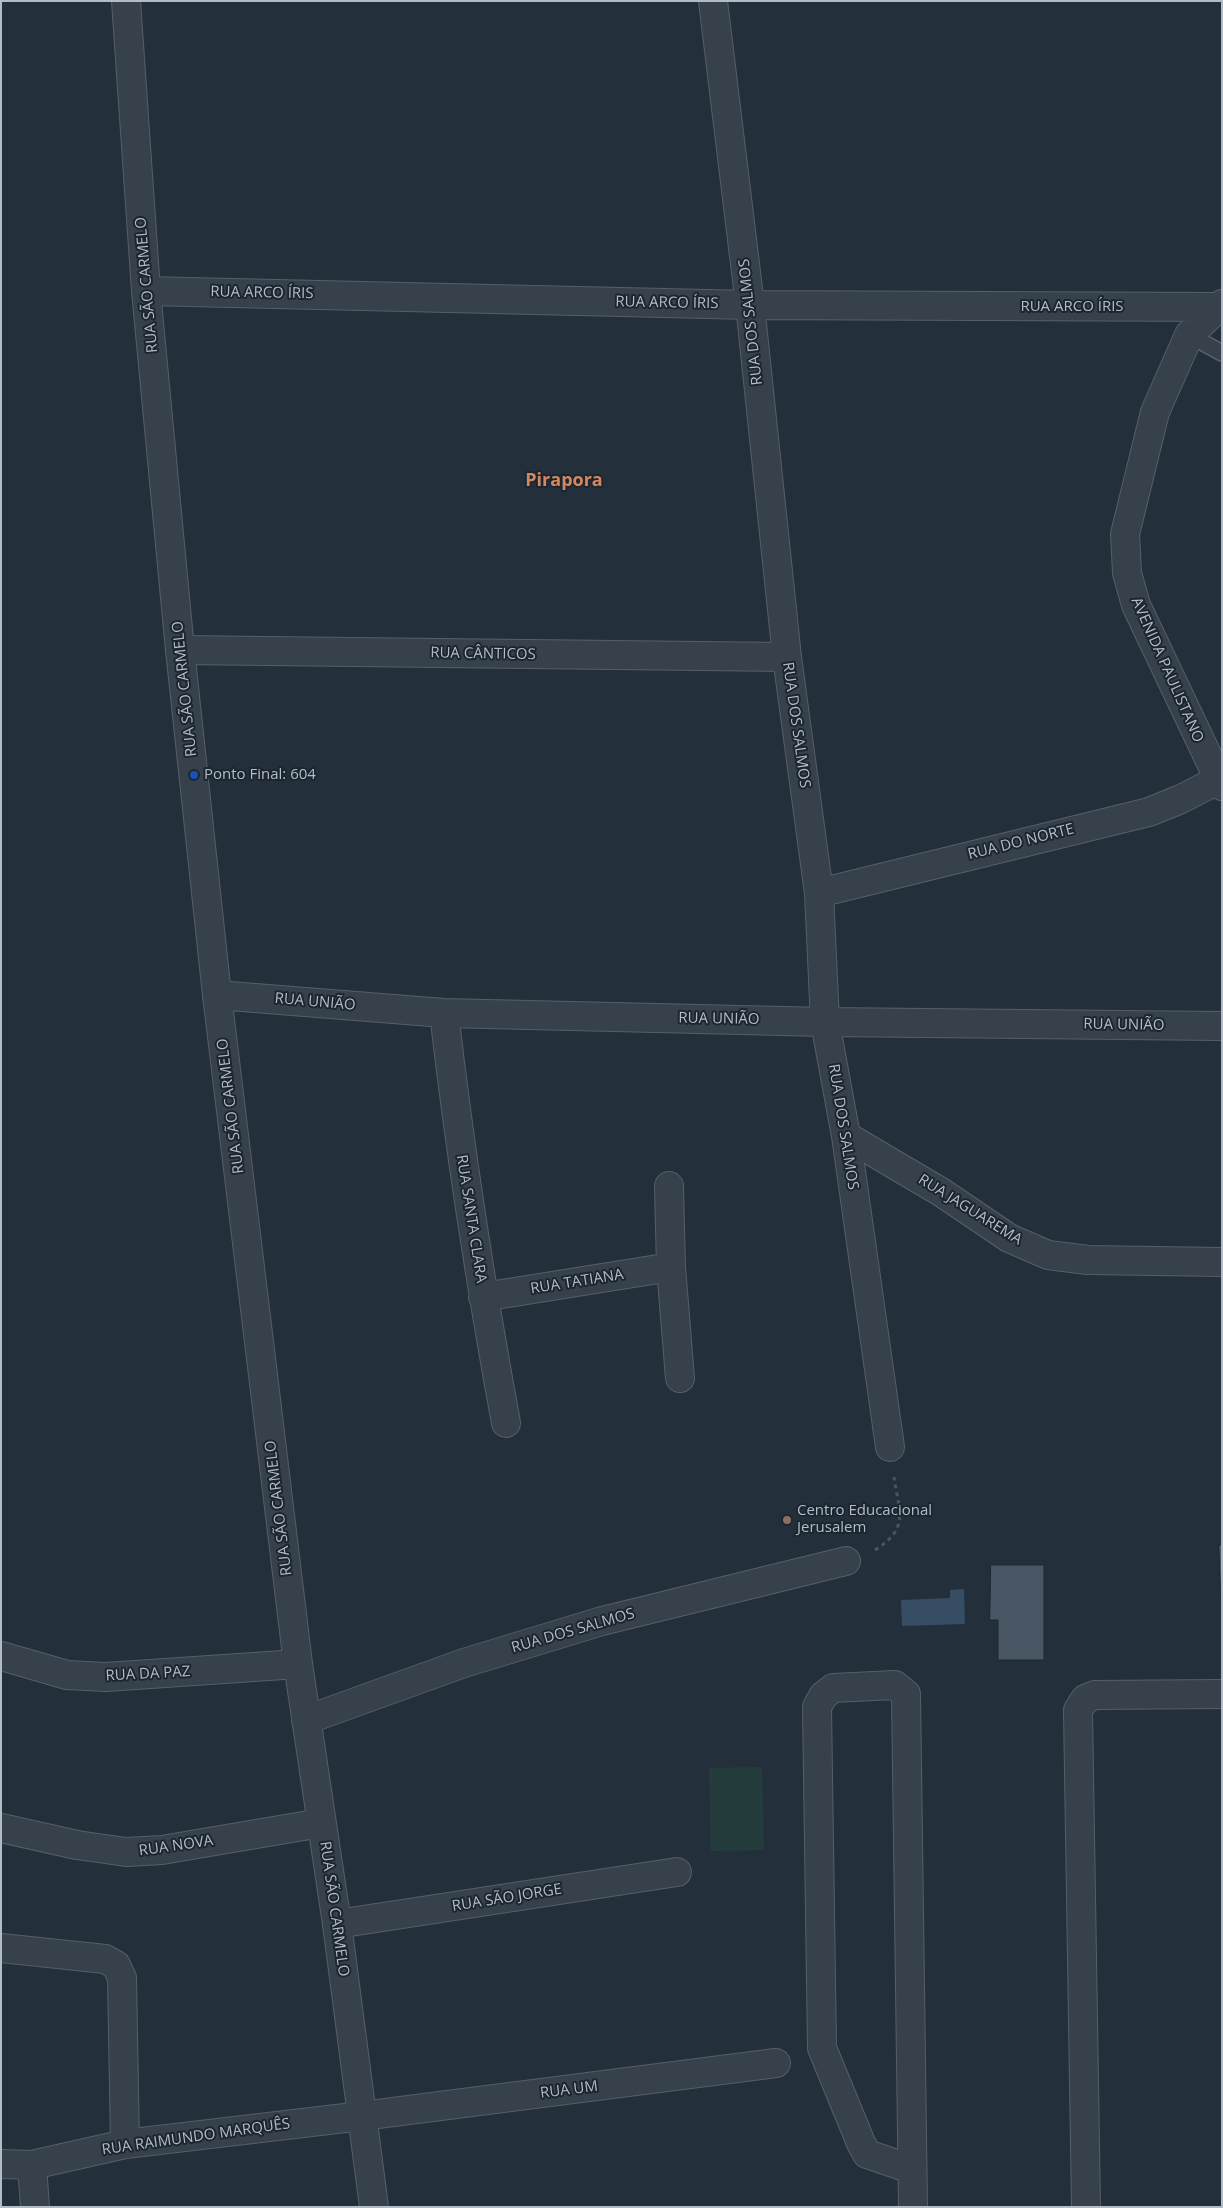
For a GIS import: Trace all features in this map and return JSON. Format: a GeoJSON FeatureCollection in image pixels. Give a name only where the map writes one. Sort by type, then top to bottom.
{"type":"FeatureCollection","features":[{"type":"Feature","properties":{"kind":"street","name":"RUA SÃO CARMELO"},"geometry":{"type":"LineString","coordinates":[[126,1],[146,290],[180,650],[217,994],[298,1664],[337,1924],[374,2207]]}},
{"type":"Feature","properties":{"kind":"street","name":"RUA DOS SALMOS"},"geometry":{"type":"LineString","coordinates":[[713,1],[750,305],[786,657],[819,892],[825,1022],[846,1136],[890,1447]]}},
{"type":"Feature","properties":{"kind":"street","name":"RUA ARCO ÍRIS"},"geometry":{"type":"LineString","coordinates":[[146,290],[750,305],[1220,306]]}},
{"type":"Feature","properties":{"kind":"street","name":"AVENIDA PAULISTANO"},"geometry":{"type":"LineString","coordinates":[[1220,306],[1189,335],[1155,412],[1125,534],[1127,573],[1136,605],[1220,783]]}},
{"type":"Feature","properties":{"kind":"street","name":"RUA CÂNTICOS"},"geometry":{"type":"LineString","coordinates":[[180,650],[786,657]]}},
{"type":"Feature","properties":{"kind":"street","name":"RUA DO NORTE"},"geometry":{"type":"LineString","coordinates":[[819,892],[1148,812],[1220,783]]}},
{"type":"Feature","properties":{"kind":"street","name":"RUA UNIÃO"},"geometry":{"type":"LineString","coordinates":[[217,994],[444,1013],[825,1022],[1222,1026]]}},
{"type":"Feature","properties":{"kind":"street","name":"RUA SANTA CLARA"},"geometry":{"type":"LineString","coordinates":[[444,1013],[457,1130],[483,1297],[506,1423]]}},
{"type":"Feature","properties":{"kind":"street","name":"RUA JAGUAREMA"},"geometry":{"type":"LineString","coordinates":[[846,1136],[941,1192],[1010,1238],[1048,1255],[1088,1260],[1222,1262]]}},
{"type":"Feature","properties":{"kind":"street"},"geometry":{"type":"LineString","coordinates":[[669,1186],[671,1267],[680,1378]]}},
{"type":"Feature","properties":{"kind":"street","name":"RUA TATIANA"},"geometry":{"type":"LineString","coordinates":[[483,1297],[671,1267]]}},
{"type":"Feature","properties":{"kind":"street","name":"RUA DOS SALMOS"},"geometry":{"type":"LineString","coordinates":[[306,1720],[464,1663],[602,1620],[846,1560]]}},
{"type":"Feature","properties":{"kind":"street","name":"RUA DA PAZ"},"geometry":{"type":"LineString","coordinates":[[1,1656],[67,1675],[106,1678],[298,1664]]}},
{"type":"Feature","properties":{"kind":"street"},"geometry":{"type":"LineString","coordinates":[[911,2169],[867,2154],[822,2048],[817,1707],[823,1696],[833,1688],[895,1685],[906,1694],[913,2207]]}},
{"type":"Feature","properties":{"kind":"street"},"geometry":{"type":"LineString","coordinates":[[1086,2207],[1078,1710],[1085,1699],[1095,1695],[1222,1694]]}},
{"type":"Feature","properties":{"kind":"street","name":"RUA NOVA"},"geometry":{"type":"LineString","coordinates":[[1,1828],[78,1845],[126,1852],[162,1850],[321,1822]]}},
{"type":"Feature","properties":{"kind":"street","name":"RUA SÃO JORGE"},"geometry":{"type":"LineString","coordinates":[[337,1924],[677,1872]]}},
{"type":"Feature","properties":{"kind":"street"},"geometry":{"type":"LineString","coordinates":[[1,1948],[104,1959],[116,1965],[122,1978],[125,2144]]}},
{"type":"Feature","properties":{"kind":"street","name":"RUA UM"},"geometry":{"type":"LineString","coordinates":[[362,2116],[776,2063]]}},
{"type":"Feature","properties":{"kind":"street","name":"RUA RAIMUNDO MARQUÊS"},"geometry":{"type":"LineString","coordinates":[[1,2164],[32,2165],[125,2144],[362,2116]]}},
{"type":"Feature","properties":{"kind":"street"},"geometry":{"type":"LineString","coordinates":[[32,2165],[35,2207]]}},
{"type":"Feature","properties":{"kind":"lane"},"geometry":{"type":"LineString","coordinates":[[1189,335],[1222,353]]}},
{"type":"Feature","properties":{"kind":"path"},"geometry":{"type":"LineString","coordinates":[[846,1560],[874,1551],[897,1531],[900,1521],[890,1447]]}},
{"type":"Feature","properties":{"kind":"green space"},"geometry":{"type":"Polygon","coordinates":[[[762,1767],[764,1850],[711,1851],[709,1768],[762,1767]]]}},
{"type":"Feature","properties":{"kind":"water"},"geometry":{"type":"Polygon","coordinates":[[[964,1589],[965,1624],[902,1626],[901,1600],[950,1598],[950,1590],[964,1589]]]}},
{"type":"Feature","properties":{"kind":"building"},"geometry":{"type":"Polygon","coordinates":[[[1219,1545],[1222,1545],[1222,1598],[1221,1598],[1219,1545]]]}},
{"type":"Feature","properties":{"kind":"building"},"geometry":{"type":"Polygon","coordinates":[[[991,1565],[1044,1565],[1044,1660],[998,1660],[998,1620],[990,1620],[991,1565]]]}},
{"type":"Feature","properties":{"kind":"place","name":"Ponto Final: 604"},"geometry":{"type":"Point","coordinates":[194,775]}},
{"type":"Feature","properties":{"kind":"place","name":"Centro Educacional Jerusalem"},"geometry":{"type":"Point","coordinates":[787,1520]}},
{"type":"Feature","properties":{"kind":"district","name":"Pirapora"},"geometry":{"type":"Point","coordinates":[564,481]}}]}
